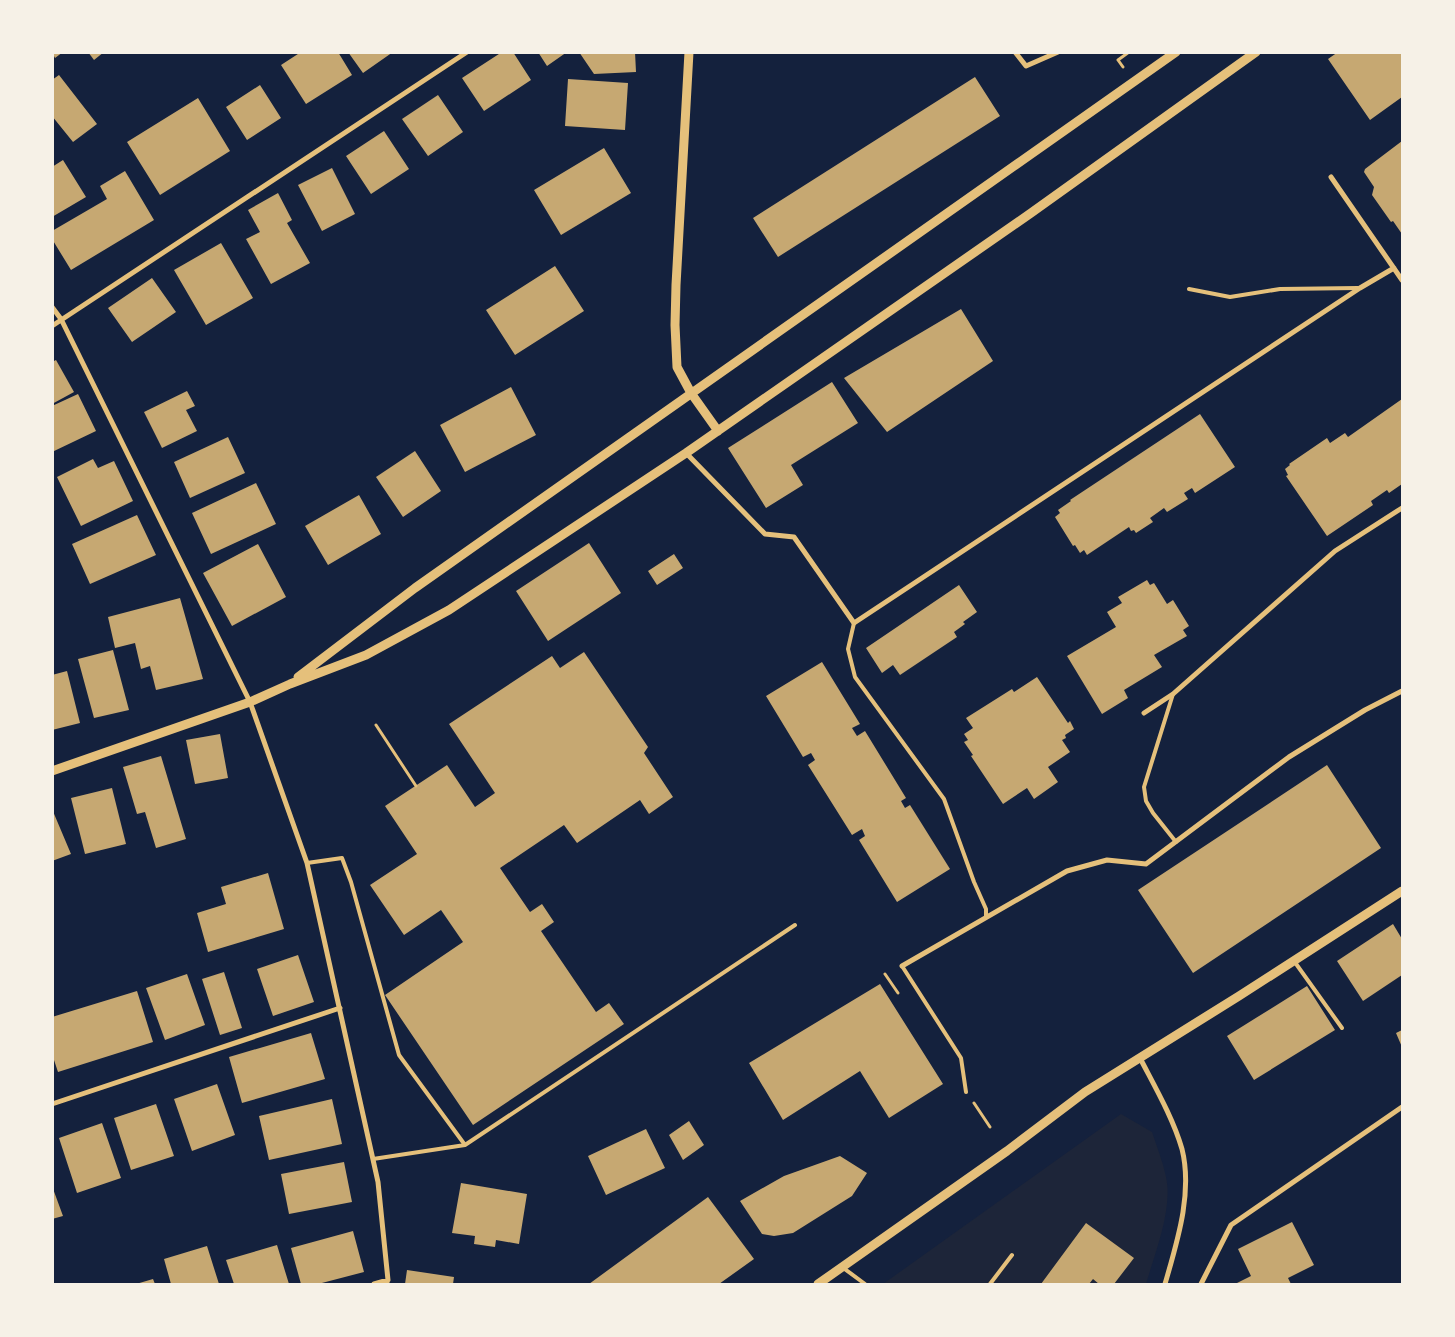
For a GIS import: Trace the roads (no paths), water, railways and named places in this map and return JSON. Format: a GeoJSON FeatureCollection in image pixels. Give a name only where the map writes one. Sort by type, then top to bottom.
{"type":"FeatureCollection","features":[{"type":"Feature","properties":{"kind":"street"},"geometry":{"type":"LineString","coordinates":[[52,326],[467,52]]}},
{"type":"Feature","properties":{"kind":"street"},"geometry":{"type":"LineString","coordinates":[[689,52],[675,325],[677,367],[691,393],[718,431]]}},
{"type":"Feature","properties":{"kind":"street"},"geometry":{"type":"LineString","coordinates":[[1015,52],[1026,66],[1058,52]]}},
{"type":"Feature","properties":{"kind":"street"},"geometry":{"type":"LineString","coordinates":[[290,684],[414,588],[1176,52]]}},
{"type":"Feature","properties":{"kind":"street"},"geometry":{"type":"LineString","coordinates":[[52,771],[250,702],[290,684],[366,655],[449,610],[718,431],[1031,213],[1256,52]]}},
{"type":"Feature","properties":{"kind":"street"},"geometry":{"type":"LineString","coordinates":[[1331,177],[1402,280]]}},
{"type":"Feature","properties":{"kind":"street"},"geometry":{"type":"LineString","coordinates":[[686,453],[765,534],[794,537],[854,623],[1360,288],[1394,268]]}},
{"type":"Feature","properties":{"kind":"street"},"geometry":{"type":"LineString","coordinates":[[52,307],[61,319],[250,702],[307,863],[378,1182],[387,1282],[374,1284]]}},
{"type":"Feature","properties":{"kind":"street"},"geometry":{"type":"LineString","coordinates":[[1144,713],[1173,694],[1335,551],[1402,508]]}},
{"type":"Feature","properties":{"kind":"street"},"geometry":{"type":"LineString","coordinates":[[902,966],[1066,871],[1107,860],[1146,864],[1289,757],[1365,710],[1402,691]]}},
{"type":"Feature","properties":{"kind":"street"},"geometry":{"type":"LineString","coordinates":[[825,1283],[842,1267],[1007,1151],[1086,1092],[1402,891]]}},
{"type":"Feature","properties":{"kind":"street"},"geometry":{"type":"LineString","coordinates":[[52,1104],[340,1008]]}},
{"type":"Feature","properties":{"kind":"street"},"geometry":{"type":"LineString","coordinates":[[1140,1058],[1176,1133],[1183,1157],[1186,1183],[1177,1245],[1165,1284]]}},
{"type":"Feature","properties":{"kind":"street"},"geometry":{"type":"LineString","coordinates":[[1201,1284],[1231,1225],[1402,1107]]}},
{"type":"Feature","properties":{"kind":"lane"},"geometry":{"type":"LineString","coordinates":[[1189,289],[1230,297],[1280,289],[1360,288]]}},
{"type":"Feature","properties":{"kind":"lane"},"geometry":{"type":"LineString","coordinates":[[854,623],[848,649],[855,677],[944,799],[974,882],[986,909],[986,917]]}},
{"type":"Feature","properties":{"kind":"lane"},"geometry":{"type":"LineString","coordinates":[[1173,694],[1144,787],[1146,801],[1176,842]]}},
{"type":"Feature","properties":{"kind":"lane"},"geometry":{"type":"LineString","coordinates":[[307,863],[342,858],[351,882],[399,1055],[465,1145]]}},
{"type":"Feature","properties":{"kind":"lane"},"geometry":{"type":"LineString","coordinates":[[373,1159],[465,1145],[795,925]]}},
{"type":"Feature","properties":{"kind":"lane"},"geometry":{"type":"LineString","coordinates":[[1294,961],[1342,1028]]}},
{"type":"Feature","properties":{"kind":"lane"},"geometry":{"type":"LineString","coordinates":[[902,966],[961,1058],[966,1092]]}},
{"type":"Feature","properties":{"kind":"lane"},"geometry":{"type":"LineString","coordinates":[[990,1284],[1012,1256]]}},
{"type":"Feature","properties":{"kind":"lane"},"geometry":{"type":"LineString","coordinates":[[842,1267],[865,1284]]}}]}
